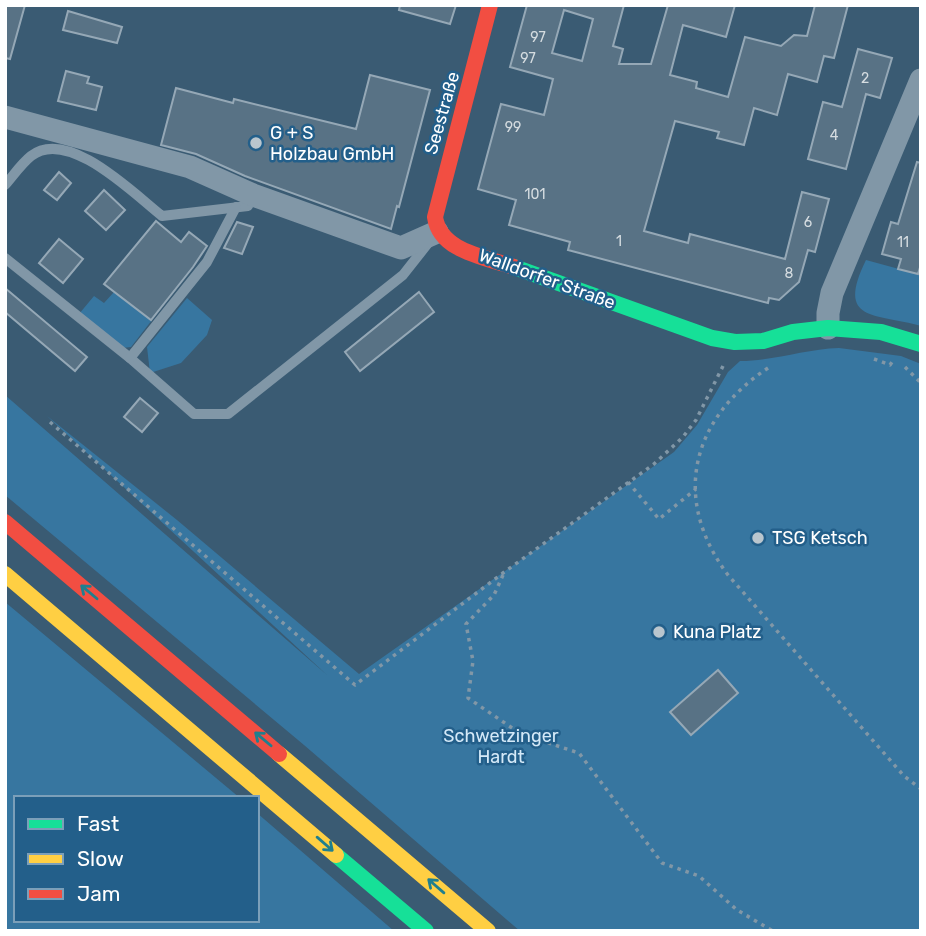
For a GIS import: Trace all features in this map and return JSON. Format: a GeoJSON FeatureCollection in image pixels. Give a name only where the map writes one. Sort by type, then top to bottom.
{"type":"FeatureCollection","features":[{"type":"Feature","properties":{"kind":"main road","name":"Seestraße"},"geometry":{"type":"LineString","coordinates":[[437,232],[435,211],[490,5]]}},
{"type":"Feature","properties":{"kind":"main road","name":"Walldorfer Straße"},"geometry":{"type":"LineString","coordinates":[[437,232],[454,246],[712,338],[735,342],[763,341],[793,332],[828,328],[881,332],[921,344]]}},
{"type":"Feature","properties":{"kind":"main road"},"geometry":{"type":"LineString","coordinates":[[5,522],[488,931]]}},
{"type":"Feature","properties":{"kind":"main road"},"geometry":{"type":"LineString","coordinates":[[5,574],[426,931]]}},
{"type":"Feature","properties":{"kind":"street"},"geometry":{"type":"LineString","coordinates":[[828,328],[832,293],[921,80]]}},
{"type":"Feature","properties":{"kind":"street"},"geometry":{"type":"LineString","coordinates":[[5,117],[190,167],[245,201],[401,248],[437,232]]}},
{"type":"Feature","properties":{"kind":"lane"},"geometry":{"type":"LineString","coordinates":[[5,185],[32,156],[49,148],[90,159],[162,216],[245,201]]}},
{"type":"Feature","properties":{"kind":"lane"},"geometry":{"type":"LineString","coordinates":[[130,358],[207,262],[245,201]]}},
{"type":"Feature","properties":{"kind":"lane"},"geometry":{"type":"LineString","coordinates":[[5,258],[130,358],[194,414],[228,414],[403,275],[437,232]]}},
{"type":"Feature","properties":{"kind":"path"},"geometry":{"type":"LineString","coordinates":[[50,422],[355,685],[654,464],[683,437],[709,395],[735,342]]}},
{"type":"Feature","properties":{"kind":"path"},"geometry":{"type":"LineString","coordinates":[[868,357],[890,365],[897,358],[921,383]]}},
{"type":"Feature","properties":{"kind":"path"},"geometry":{"type":"LineString","coordinates":[[777,363],[750,380],[733,396],[707,431],[697,464],[697,506],[702,528],[716,558],[904,776],[921,789]]}},
{"type":"Feature","properties":{"kind":"path"},"geometry":{"type":"LineString","coordinates":[[628,482],[659,519],[696,488]]}},
{"type":"Feature","properties":{"kind":"path"},"geometry":{"type":"LineString","coordinates":[[503,573],[494,595],[466,624],[472,661],[468,698],[521,734],[579,753],[662,863],[699,876],[737,910],[773,931]]}},
{"type":"Feature","properties":{"kind":"green space"},"geometry":{"type":"Polygon","coordinates":[[[866,260],[921,275],[921,326],[876,316],[865,312],[858,305],[855,295],[866,260]]]}},
{"type":"Feature","properties":{"kind":"green space"},"geometry":{"type":"Polygon","coordinates":[[[114,292],[152,320],[131,347],[122,348],[79,314],[94,296],[104,303],[114,292]]]}},
{"type":"Feature","properties":{"kind":"green space"},"geometry":{"type":"Polygon","coordinates":[[[187,298],[212,320],[207,335],[181,363],[150,373],[147,347],[187,298]]]}},
{"type":"Feature","properties":{"kind":"green space","name":"Schwetzinger Hardt"},"geometry":{"type":"Polygon","coordinates":[[[839,348],[901,356],[921,364],[921,931],[520,931],[304,745],[5,495],[5,395],[327,675],[47,416],[177,520],[359,674],[674,452],[697,425],[728,372],[740,361],[839,348]]]}},
{"type":"Feature","properties":{"kind":"green space"},"geometry":{"type":"Polygon","coordinates":[[[5,602],[238,796],[14,796],[14,922],[259,922],[259,815],[394,931],[5,931],[5,602]]]}},
{"type":"Feature","properties":{"kind":"building"},"geometry":{"type":"Polygon","coordinates":[[[5,5],[25,5],[10,59],[5,58],[5,5]]]}},
{"type":"Feature","properties":{"kind":"building"},"geometry":{"type":"Polygon","coordinates":[[[400,5],[456,5],[450,24],[399,10],[400,5]]]}},
{"type":"Feature","properties":{"kind":"building"},"geometry":{"type":"Polygon","coordinates":[[[527,5],[624,5],[613,46],[623,49],[619,64],[651,64],[668,5],[735,5],[726,37],[683,25],[670,75],[697,82],[696,88],[728,97],[745,37],[781,46],[794,35],[807,36],[815,5],[848,5],[834,58],[824,56],[817,82],[788,74],[777,115],[754,108],[744,145],[717,138],[719,132],[675,121],[644,231],[688,243],[690,234],[785,259],[802,192],[829,199],[815,252],[808,250],[799,282],[779,300],[769,298],[768,303],[568,250],[570,242],[509,225],[516,200],[478,189],[501,104],[544,115],[553,79],[510,67],[527,5]],[[564,10],[552,53],[582,61],[593,19],[564,10]]]}},
{"type":"Feature","properties":{"kind":"building"},"geometry":{"type":"Polygon","coordinates":[[[68,11],[122,27],[117,43],[63,30],[68,11]]]}},
{"type":"Feature","properties":{"kind":"building"},"geometry":{"type":"Polygon","coordinates":[[[858,49],[892,58],[880,98],[866,94],[846,169],[808,159],[823,102],[842,107],[858,49]]]}},
{"type":"Feature","properties":{"kind":"building"},"geometry":{"type":"Polygon","coordinates":[[[66,71],[89,77],[87,83],[102,87],[96,110],[58,101],[66,71]]]}},
{"type":"Feature","properties":{"kind":"building","name":"G + S Holzbau GmbH"},"geometry":{"type":"Polygon","coordinates":[[[370,75],[430,90],[391,229],[245,176],[196,154],[161,145],[176,88],[233,103],[234,99],[356,129],[370,75]]]}},
{"type":"Feature","properties":{"kind":"building"},"geometry":{"type":"Polygon","coordinates":[[[917,162],[921,163],[921,264],[918,274],[898,269],[901,259],[882,254],[891,222],[898,224],[917,162]]]}},
{"type":"Feature","properties":{"kind":"building"},"geometry":{"type":"Polygon","coordinates":[[[59,172],[71,183],[57,200],[44,190],[59,172]]]}},
{"type":"Feature","properties":{"kind":"building"},"geometry":{"type":"Polygon","coordinates":[[[104,190],[125,210],[106,230],[85,211],[104,190]]]}},
{"type":"Feature","properties":{"kind":"building"},"geometry":{"type":"Polygon","coordinates":[[[156,221],[181,242],[189,232],[207,246],[151,320],[104,284],[156,221]]]}},
{"type":"Feature","properties":{"kind":"building"},"geometry":{"type":"Polygon","coordinates":[[[237,222],[253,227],[242,254],[224,248],[237,222]]]}},
{"type":"Feature","properties":{"kind":"building"},"geometry":{"type":"Polygon","coordinates":[[[59,239],[83,259],[63,283],[39,263],[59,239]]]}},
{"type":"Feature","properties":{"kind":"building"},"geometry":{"type":"Polygon","coordinates":[[[5,288],[87,357],[75,371],[5,312],[5,288]]]}},
{"type":"Feature","properties":{"kind":"building"},"geometry":{"type":"Polygon","coordinates":[[[419,292],[434,312],[360,371],[345,352],[419,292]]]}},
{"type":"Feature","properties":{"kind":"building"},"geometry":{"type":"Polygon","coordinates":[[[140,398],[158,413],[142,432],[124,417],[140,398]]]}},
{"type":"Feature","properties":{"kind":"building"},"geometry":{"type":"Polygon","coordinates":[[[718,670],[738,693],[691,735],[670,712],[718,670]]]}},
{"type":"Feature","properties":{"kind":"traffic: fast"},"geometry":{"type":"LineString","coordinates":[[514,267],[712,338],[735,342],[763,341],[793,332],[828,328],[881,332],[921,344]]}},
{"type":"Feature","properties":{"kind":"traffic: fast"},"geometry":{"type":"LineString","coordinates":[[336,855],[426,931]]}},
{"type":"Feature","properties":{"kind":"traffic: slow"},"geometry":{"type":"LineString","coordinates":[[5,574],[336,855]]}},
{"type":"Feature","properties":{"kind":"traffic: slow"},"geometry":{"type":"LineString","coordinates":[[279,754],[488,931]]}},
{"type":"Feature","properties":{"kind":"traffic: jam"},"geometry":{"type":"LineString","coordinates":[[490,5],[435,217],[439,229],[455,246],[514,267]]}},
{"type":"Feature","properties":{"kind":"traffic: jam"},"geometry":{"type":"LineString","coordinates":[[5,522],[279,754]]}},
{"type":"Feature","properties":{"kind":"place","name":"G + S Holzbau GmbH"},"geometry":{"type":"Point","coordinates":[256,143]}},
{"type":"Feature","properties":{"kind":"place","name":"TSG Ketsch"},"geometry":{"type":"Point","coordinates":[758,538]}},
{"type":"Feature","properties":{"kind":"place","name":"Kuna Platz"},"geometry":{"type":"Point","coordinates":[659,632]}}]}
